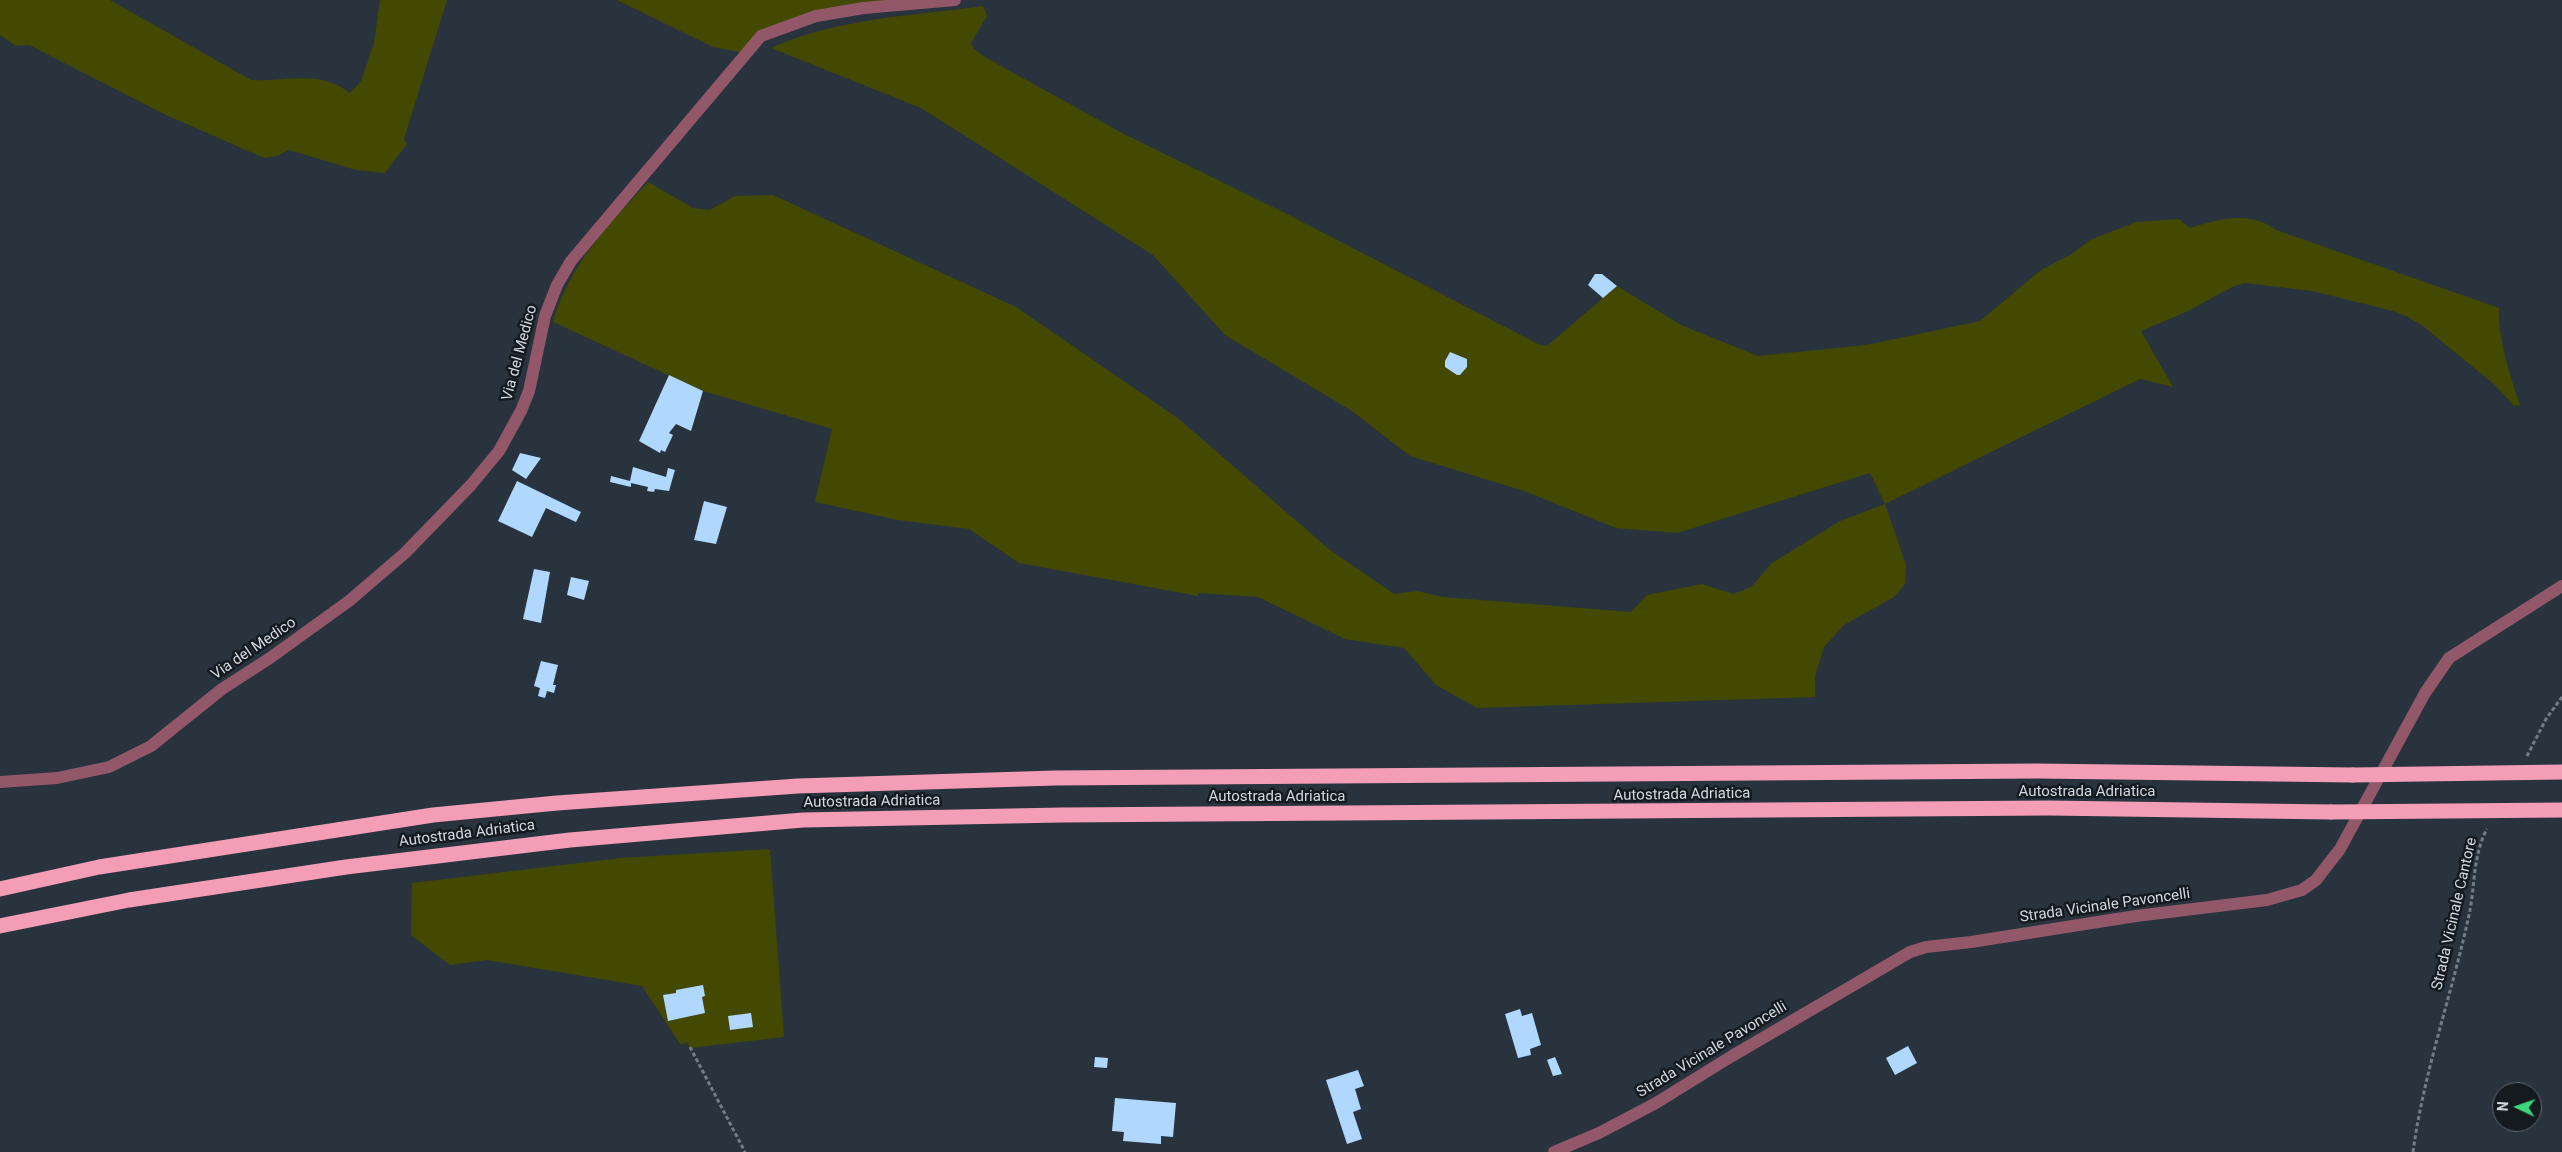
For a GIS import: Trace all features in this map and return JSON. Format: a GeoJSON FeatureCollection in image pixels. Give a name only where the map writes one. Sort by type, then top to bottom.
{"type":"FeatureCollection","features":[{"type":"Feature","properties":{"kind":"highway","name":"Autostrada Adriatica"},"geometry":{"type":"LineString","coordinates":[[0,889],[99,867],[423,817],[557,803],[798,786],[1065,778],[2037,770],[2353,775],[2562,772]]}},
{"type":"Feature","properties":{"kind":"highway","name":"Autostrada Adriatica"},"geometry":{"type":"LineString","coordinates":[[0,926],[130,900],[346,867],[570,840],[803,820],[1062,815],[2049,808],[2331,812],[2562,810]]}},
{"type":"Feature","properties":{"kind":"street","name":"Via del Medico"},"geometry":{"type":"LineString","coordinates":[[0,782],[57,778],[109,767],[151,746],[222,689],[277,653],[349,601],[404,553],[471,485],[499,451],[521,411],[528,391],[545,316],[571,261],[761,36],[816,16],[864,8],[955,0]]}},
{"type":"Feature","properties":{"kind":"street","name":"Strada Vicinale Pavoncelli"},"geometry":{"type":"LineString","coordinates":[[1554,1152],[1599,1134],[1650,1107],[1910,952],[1926,947],[1971,942],[2136,916],[2268,900],[2302,890],[2316,880],[2340,849],[2425,693],[2449,658],[2562,586]]}},
{"type":"Feature","properties":{"kind":"path"},"geometry":{"type":"LineString","coordinates":[[2523,764],[2546,719],[2562,697]]}},
{"type":"Feature","properties":{"kind":"path","name":"Strada Vicinale Cantore"},"geometry":{"type":"LineString","coordinates":[[2413,1152],[2422,1098],[2470,914],[2481,843],[2492,820]]}},
{"type":"Feature","properties":{"kind":"path"},"geometry":{"type":"LineString","coordinates":[[690,1047],[745,1152]]}},
{"type":"Feature","properties":{"kind":"green space"},"geometry":{"type":"Polygon","coordinates":[[[0,0],[110,0],[251,80],[315,79],[327,81],[350,93],[361,81],[374,43],[380,0],[447,0],[404,139],[407,144],[385,173],[356,170],[289,150],[277,156],[264,158],[164,114],[29,45],[16,46],[0,35],[0,0]]]}},
{"type":"Feature","properties":{"kind":"green space"},"geometry":{"type":"Polygon","coordinates":[[[617,0],[889,0],[765,38],[744,53],[713,47],[617,0]]]}},
{"type":"Feature","properties":{"kind":"green space"},"geometry":{"type":"Polygon","coordinates":[[[983,6],[987,16],[971,43],[973,48],[983,56],[1124,134],[1289,215],[1540,345],[1547,346],[1617,286],[1681,325],[1758,356],[1866,345],[1980,321],[2041,270],[2070,255],[2090,240],[2136,222],[2179,219],[2190,228],[2223,219],[2245,218],[2256,220],[2276,230],[2499,308],[2500,332],[2520,405],[2514,406],[2495,385],[2423,326],[2408,317],[2393,311],[2312,291],[2245,283],[2234,286],[2188,311],[2141,331],[2173,387],[2140,379],[1885,504],[1870,473],[1677,533],[1616,528],[1524,491],[1410,456],[1352,411],[1225,335],[1153,255],[921,108],[771,48],[796,38],[848,24],[983,6]]]}},
{"type":"Feature","properties":{"kind":"green space"},"geometry":{"type":"Polygon","coordinates":[[[648,182],[693,208],[710,210],[735,196],[773,195],[1016,307],[1179,419],[1330,550],[1394,594],[1417,591],[1443,597],[1631,612],[1647,595],[1702,584],[1733,594],[1751,587],[1772,563],[1840,521],[1885,504],[1906,565],[1905,584],[1894,597],[1844,625],[1824,647],[1815,676],[1815,697],[1477,708],[1436,685],[1404,648],[1345,639],[1258,597],[1198,593],[1198,596],[1019,563],[969,529],[898,520],[815,502],[832,429],[703,391],[553,322],[569,282],[592,246],[648,182]]]}},
{"type":"Feature","properties":{"kind":"green space"},"geometry":{"type":"Polygon","coordinates":[[[770,849],[784,1037],[690,1048],[687,1042],[681,1045],[642,986],[487,960],[450,965],[411,935],[412,883],[621,858],[770,849]]]}},
{"type":"Feature","properties":{"kind":"building"},"geometry":{"type":"Polygon","coordinates":[[[1595,274],[1602,274],[1617,286],[1603,298],[1588,285],[1595,274]]]}},
{"type":"Feature","properties":{"kind":"building"},"geometry":{"type":"Polygon","coordinates":[[[1450,352],[1467,359],[1467,367],[1460,375],[1445,367],[1445,361],[1450,352]]]}},
{"type":"Feature","properties":{"kind":"building"},"geometry":{"type":"Polygon","coordinates":[[[669,375],[703,391],[691,431],[676,424],[669,433],[673,435],[665,452],[661,450],[660,453],[639,441],[669,375]]]}},
{"type":"Feature","properties":{"kind":"building"},"geometry":{"type":"Polygon","coordinates":[[[520,453],[541,458],[526,479],[512,470],[520,453]]]}},
{"type":"Feature","properties":{"kind":"building"},"geometry":{"type":"Polygon","coordinates":[[[633,467],[666,477],[668,468],[675,470],[669,491],[655,489],[654,492],[647,491],[648,487],[631,483],[631,487],[610,482],[611,476],[630,481],[633,467]]]}},
{"type":"Feature","properties":{"kind":"building"},"geometry":{"type":"Polygon","coordinates":[[[517,481],[581,512],[576,522],[546,508],[532,537],[498,521],[517,481]]]}},
{"type":"Feature","properties":{"kind":"building"},"geometry":{"type":"Polygon","coordinates":[[[704,501],[727,507],[716,544],[694,540],[704,501]]]}},
{"type":"Feature","properties":{"kind":"building"},"geometry":{"type":"Polygon","coordinates":[[[534,569],[550,572],[541,623],[523,619],[534,569]]]}},
{"type":"Feature","properties":{"kind":"building"},"geometry":{"type":"Polygon","coordinates":[[[571,577],[589,581],[584,600],[567,595],[571,577]]]}},
{"type":"Feature","properties":{"kind":"building"},"geometry":{"type":"Polygon","coordinates":[[[541,661],[558,665],[553,685],[556,685],[554,693],[547,691],[545,698],[538,696],[540,688],[534,686],[541,661]]]}},
{"type":"Feature","properties":{"kind":"building"},"geometry":{"type":"Polygon","coordinates":[[[703,985],[705,996],[702,997],[705,1013],[668,1021],[663,995],[676,993],[676,990],[703,985]]]}},
{"type":"Feature","properties":{"kind":"building"},"geometry":{"type":"Polygon","coordinates":[[[1520,1009],[1522,1016],[1532,1013],[1541,1045],[1530,1049],[1531,1055],[1518,1058],[1505,1014],[1520,1009]]]}},
{"type":"Feature","properties":{"kind":"building"},"geometry":{"type":"Polygon","coordinates":[[[751,1013],[753,1027],[730,1030],[728,1016],[751,1013]]]}},
{"type":"Feature","properties":{"kind":"building"},"geometry":{"type":"Polygon","coordinates":[[[1908,1046],[1917,1063],[1895,1075],[1886,1058],[1908,1046]]]}},
{"type":"Feature","properties":{"kind":"building"},"geometry":{"type":"Polygon","coordinates":[[[1095,1057],[1108,1058],[1107,1068],[1094,1067],[1095,1057]]]}},
{"type":"Feature","properties":{"kind":"building"},"geometry":{"type":"Polygon","coordinates":[[[1555,1057],[1562,1074],[1553,1076],[1547,1060],[1555,1057]]]}},
{"type":"Feature","properties":{"kind":"building"},"geometry":{"type":"Polygon","coordinates":[[[1358,1070],[1364,1086],[1355,1089],[1361,1109],[1353,1112],[1362,1139],[1347,1144],[1326,1080],[1358,1070]]]}},
{"type":"Feature","properties":{"kind":"building"},"geometry":{"type":"Polygon","coordinates":[[[1115,1098],[1176,1103],[1173,1137],[1161,1136],[1161,1144],[1123,1141],[1124,1132],[1112,1131],[1115,1098]]]}}]}
